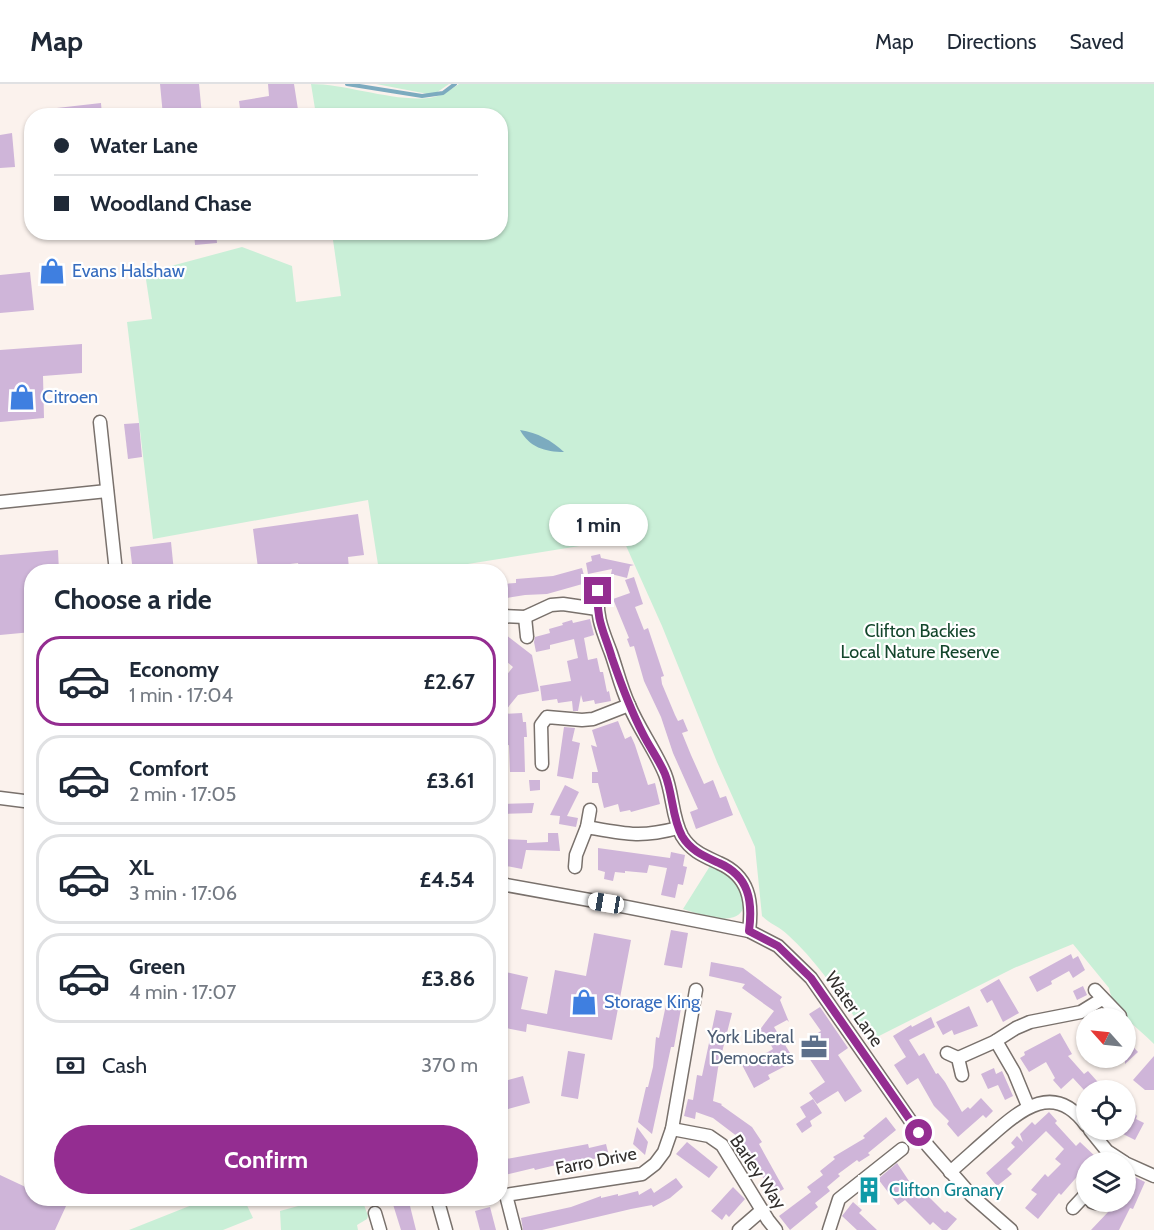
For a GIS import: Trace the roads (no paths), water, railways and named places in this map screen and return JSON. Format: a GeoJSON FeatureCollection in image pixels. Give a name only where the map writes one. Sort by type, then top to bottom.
{"type":"FeatureCollection","features":[{"type":"Feature","properties":{"kind":"street"},"geometry":{"type":"LineString","coordinates":[[100,422],[115,564]]}},
{"type":"Feature","properties":{"kind":"street"},"geometry":{"type":"LineString","coordinates":[[0,502],[107,491]]}},
{"type":"Feature","properties":{"kind":"street"},"geometry":{"type":"LineString","coordinates":[[598,591],[598,621],[629,705],[666,776],[678,828],[683,838],[698,854],[729,868],[744,884],[749,893],[751,909],[749,931]]}},
{"type":"Feature","properties":{"kind":"street"},"geometry":{"type":"LineString","coordinates":[[508,616],[525,617],[551,605],[563,604],[597,609]]}},
{"type":"Feature","properties":{"kind":"street"},"geometry":{"type":"LineString","coordinates":[[525,617],[527,637]]}},
{"type":"Feature","properties":{"kind":"street"},"geometry":{"type":"LineString","coordinates":[[542,764],[541,725],[547,717],[593,719],[629,705]]}},
{"type":"Feature","properties":{"kind":"street"},"geometry":{"type":"LineString","coordinates":[[0,798],[24,801]]}},
{"type":"Feature","properties":{"kind":"street"},"geometry":{"type":"LineString","coordinates":[[575,867],[578,848],[587,827],[590,810]]}},
{"type":"Feature","properties":{"kind":"street"},"geometry":{"type":"LineString","coordinates":[[587,827],[643,836],[678,828]]}},
{"type":"Feature","properties":{"kind":"street","name":"Water Lane"},"geometry":{"type":"LineString","coordinates":[[508,885],[749,931],[778,946],[811,978],[909,1120],[950,1172],[971,1195],[1010,1230]]}},
{"type":"Feature","properties":{"kind":"street","name":"Farro Drive"},"geometry":{"type":"LineString","coordinates":[[508,1195],[642,1174],[655,1164],[664,1152],[672,1129],[696,990]]}},
{"type":"Feature","properties":{"kind":"street"},"geometry":{"type":"LineString","coordinates":[[1085,1008],[1098,995],[1112,1008]]}},
{"type":"Feature","properties":{"kind":"street"},"geometry":{"type":"LineString","coordinates":[[962,1075],[953,1056],[996,1041],[1030,1022],[1076,1013]]}},
{"type":"Feature","properties":{"kind":"street"},"geometry":{"type":"LineString","coordinates":[[996,1041],[1011,1065],[1028,1106]]}},
{"type":"Feature","properties":{"kind":"street"},"geometry":{"type":"LineString","coordinates":[[950,1172],[1011,1118],[1028,1106],[1036,1103],[1062,1104],[1076,1112]]}},
{"type":"Feature","properties":{"kind":"street","name":"Barley Way"},"geometry":{"type":"LineString","coordinates":[[672,1129],[709,1136],[722,1145],[776,1230]]}},
{"type":"Feature","properties":{"kind":"street"},"geometry":{"type":"LineString","coordinates":[[1098,1140],[1108,1152]]}},
{"type":"Feature","properties":{"kind":"street"},"geometry":{"type":"LineString","coordinates":[[829,1230],[839,1199],[902,1149]]}},
{"type":"Feature","properties":{"kind":"street"},"geometry":{"type":"LineString","coordinates":[[1136,1169],[1154,1176]]}},
{"type":"Feature","properties":{"kind":"street","name":"Farro Drive"},"geometry":{"type":"LineString","coordinates":[[508,1203],[515,1230]]}},
{"type":"Feature","properties":{"kind":"street"},"geometry":{"type":"LineString","coordinates":[[439,1206],[446,1230]]}},
{"type":"Feature","properties":{"kind":"street"},"geometry":{"type":"LineString","coordinates":[[739,1230],[762,1210]]}},
{"type":"Feature","properties":{"kind":"street"},"geometry":{"type":"LineString","coordinates":[[375,1213],[378,1230]]}},
{"type":"Feature","properties":{"kind":"water"},"geometry":{"type":"Polygon","coordinates":[[[520,430],[544,438],[564,452],[538,447],[528,441],[520,430]]]}},
{"type":"Feature","properties":{"kind":"waterway"},"geometry":{"type":"LineString","coordinates":[[347,84],[422,96],[443,93],[455,84]]}},
{"type":"Feature","properties":{"kind":"place","name":"Evans Halshaw"},"geometry":{"type":"Point","coordinates":[52,271]}},
{"type":"Feature","properties":{"kind":"place","name":"Citroen"},"geometry":{"type":"Point","coordinates":[22,397]}},
{"type":"Feature","properties":{"kind":"place","name":"Storage King"},"geometry":{"type":"Point","coordinates":[584,1002]}},
{"type":"Feature","properties":{"kind":"place","name":"York Liberal Democrats"},"geometry":{"type":"Point","coordinates":[814,1047]}},
{"type":"Feature","properties":{"kind":"place","name":"Clifton Granary"},"geometry":{"type":"Point","coordinates":[869,1190]}},
{"type":"Feature","properties":{"kind":"park label","name":"Clifton Backies Local Nature Reserve"},"geometry":{"type":"Point","coordinates":[920,641]}}]}
